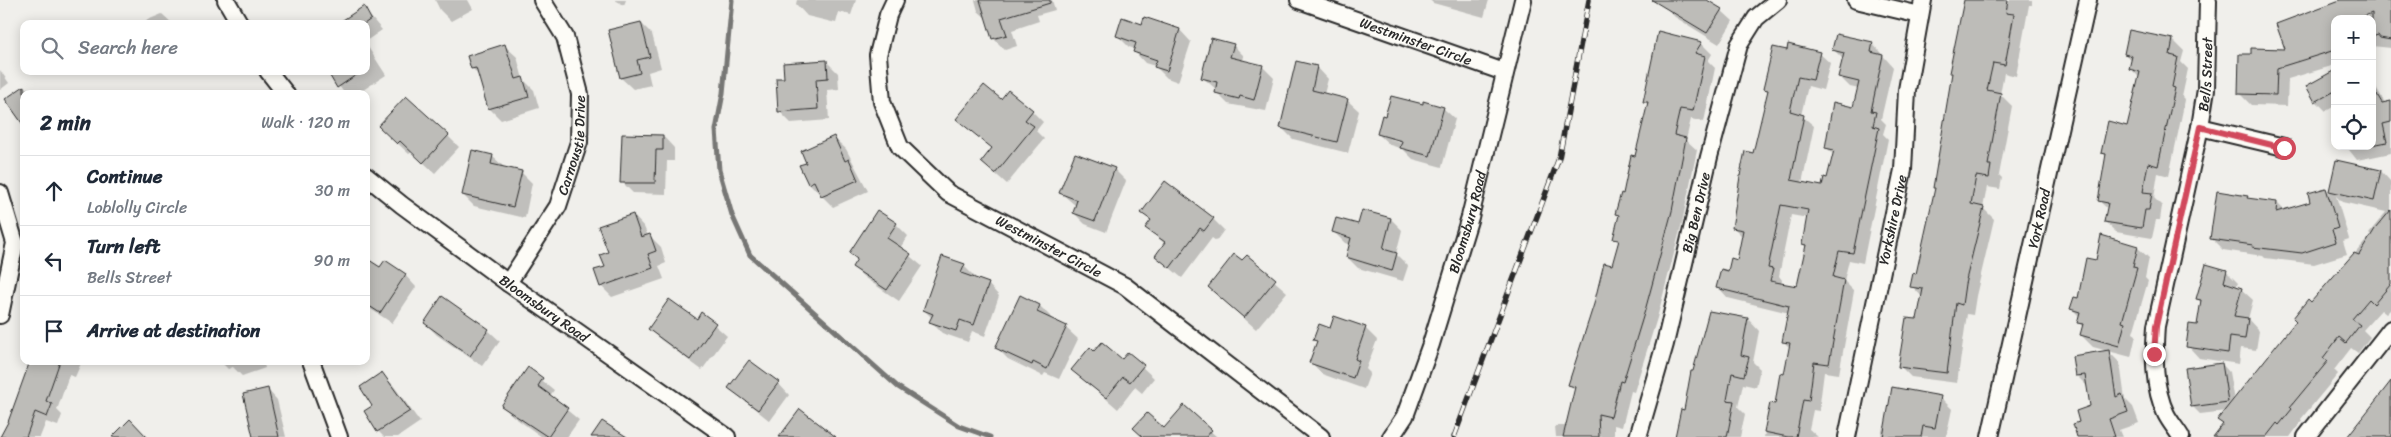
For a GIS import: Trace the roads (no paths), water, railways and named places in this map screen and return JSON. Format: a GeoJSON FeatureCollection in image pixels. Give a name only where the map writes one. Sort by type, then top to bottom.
{"type":"FeatureCollection","features":[{"type":"Feature","properties":{"kind":"street"},"geometry":{"type":"LineString","coordinates":[[226,0],[238,20]]}},
{"type":"Feature","properties":{"kind":"street","name":"Carnoustie Drive"},"geometry":{"type":"LineString","coordinates":[[508,283],[558,206],[578,142],[580,94],[565,37],[542,0]]}},
{"type":"Feature","properties":{"kind":"street","name":"Westminster Circle"},"geometry":{"type":"LineString","coordinates":[[895,0],[888,15],[878,55],[882,102],[900,146],[948,193],[1125,286],[1322,437]]}},
{"type":"Feature","properties":{"kind":"street","name":"Westminster Circle"},"geometry":{"type":"LineString","coordinates":[[1299,0],[1504,72]]}},
{"type":"Feature","properties":{"kind":"street","name":"Bloomsbury Road"},"geometry":{"type":"LineString","coordinates":[[1391,437],[1409,407],[1431,344],[1470,217],[1523,0]]}},
{"type":"Feature","properties":{"kind":"street","name":"Big Ben Drive"},"geometry":{"type":"LineString","coordinates":[[1638,437],[1665,344],[1709,157],[1739,45],[1756,18],[1778,0]]}},
{"type":"Feature","properties":{"kind":"street"},"geometry":{"type":"LineString","coordinates":[[1856,0],[1922,7]]}},
{"type":"Feature","properties":{"kind":"street","name":"York Road"},"geometry":{"type":"LineString","coordinates":[[1990,437],[2088,0]]}},
{"type":"Feature","properties":{"kind":"street","name":"Bells Street"},"geometry":{"type":"LineString","coordinates":[[2182,437],[2166,414],[2156,378],[2154,354],[2156,326],[2200,127],[2206,89],[2209,0]]}},
{"type":"Feature","properties":{"kind":"street","name":"Yorkshire Drive"},"geometry":{"type":"LineString","coordinates":[[1847,437],[1903,170],[1907,90],[1922,7]]}},
{"type":"Feature","properties":{"kind":"street"},"geometry":{"type":"LineString","coordinates":[[271,75],[283,90]]}},
{"type":"Feature","properties":{"kind":"street"},"geometry":{"type":"LineString","coordinates":[[2200,127],[2284,148]]}},
{"type":"Feature","properties":{"kind":"street","name":"Bloomsbury Road"},"geometry":{"type":"LineString","coordinates":[[370,179],[706,431],[727,437]]}},
{"type":"Feature","properties":{"kind":"street"},"geometry":{"type":"LineString","coordinates":[[0,194],[15,243],[0,315]]}},
{"type":"Feature","properties":{"kind":"street"},"geometry":{"type":"LineString","coordinates":[[2306,437],[2391,329]]}},
{"type":"Feature","properties":{"kind":"street"},"geometry":{"type":"LineString","coordinates":[[312,365],[339,437]]}},
{"type":"Feature","properties":{"kind":"waterway"},"geometry":{"type":"LineString","coordinates":[[732,0],[723,93],[716,130],[719,170],[732,215],[750,255],[898,387],[959,426],[990,437]]}},
{"type":"Feature","properties":{"kind":"railway"},"geometry":{"type":"LineString","coordinates":[[1454,437],[1559,158],[1589,0]]}}]}
